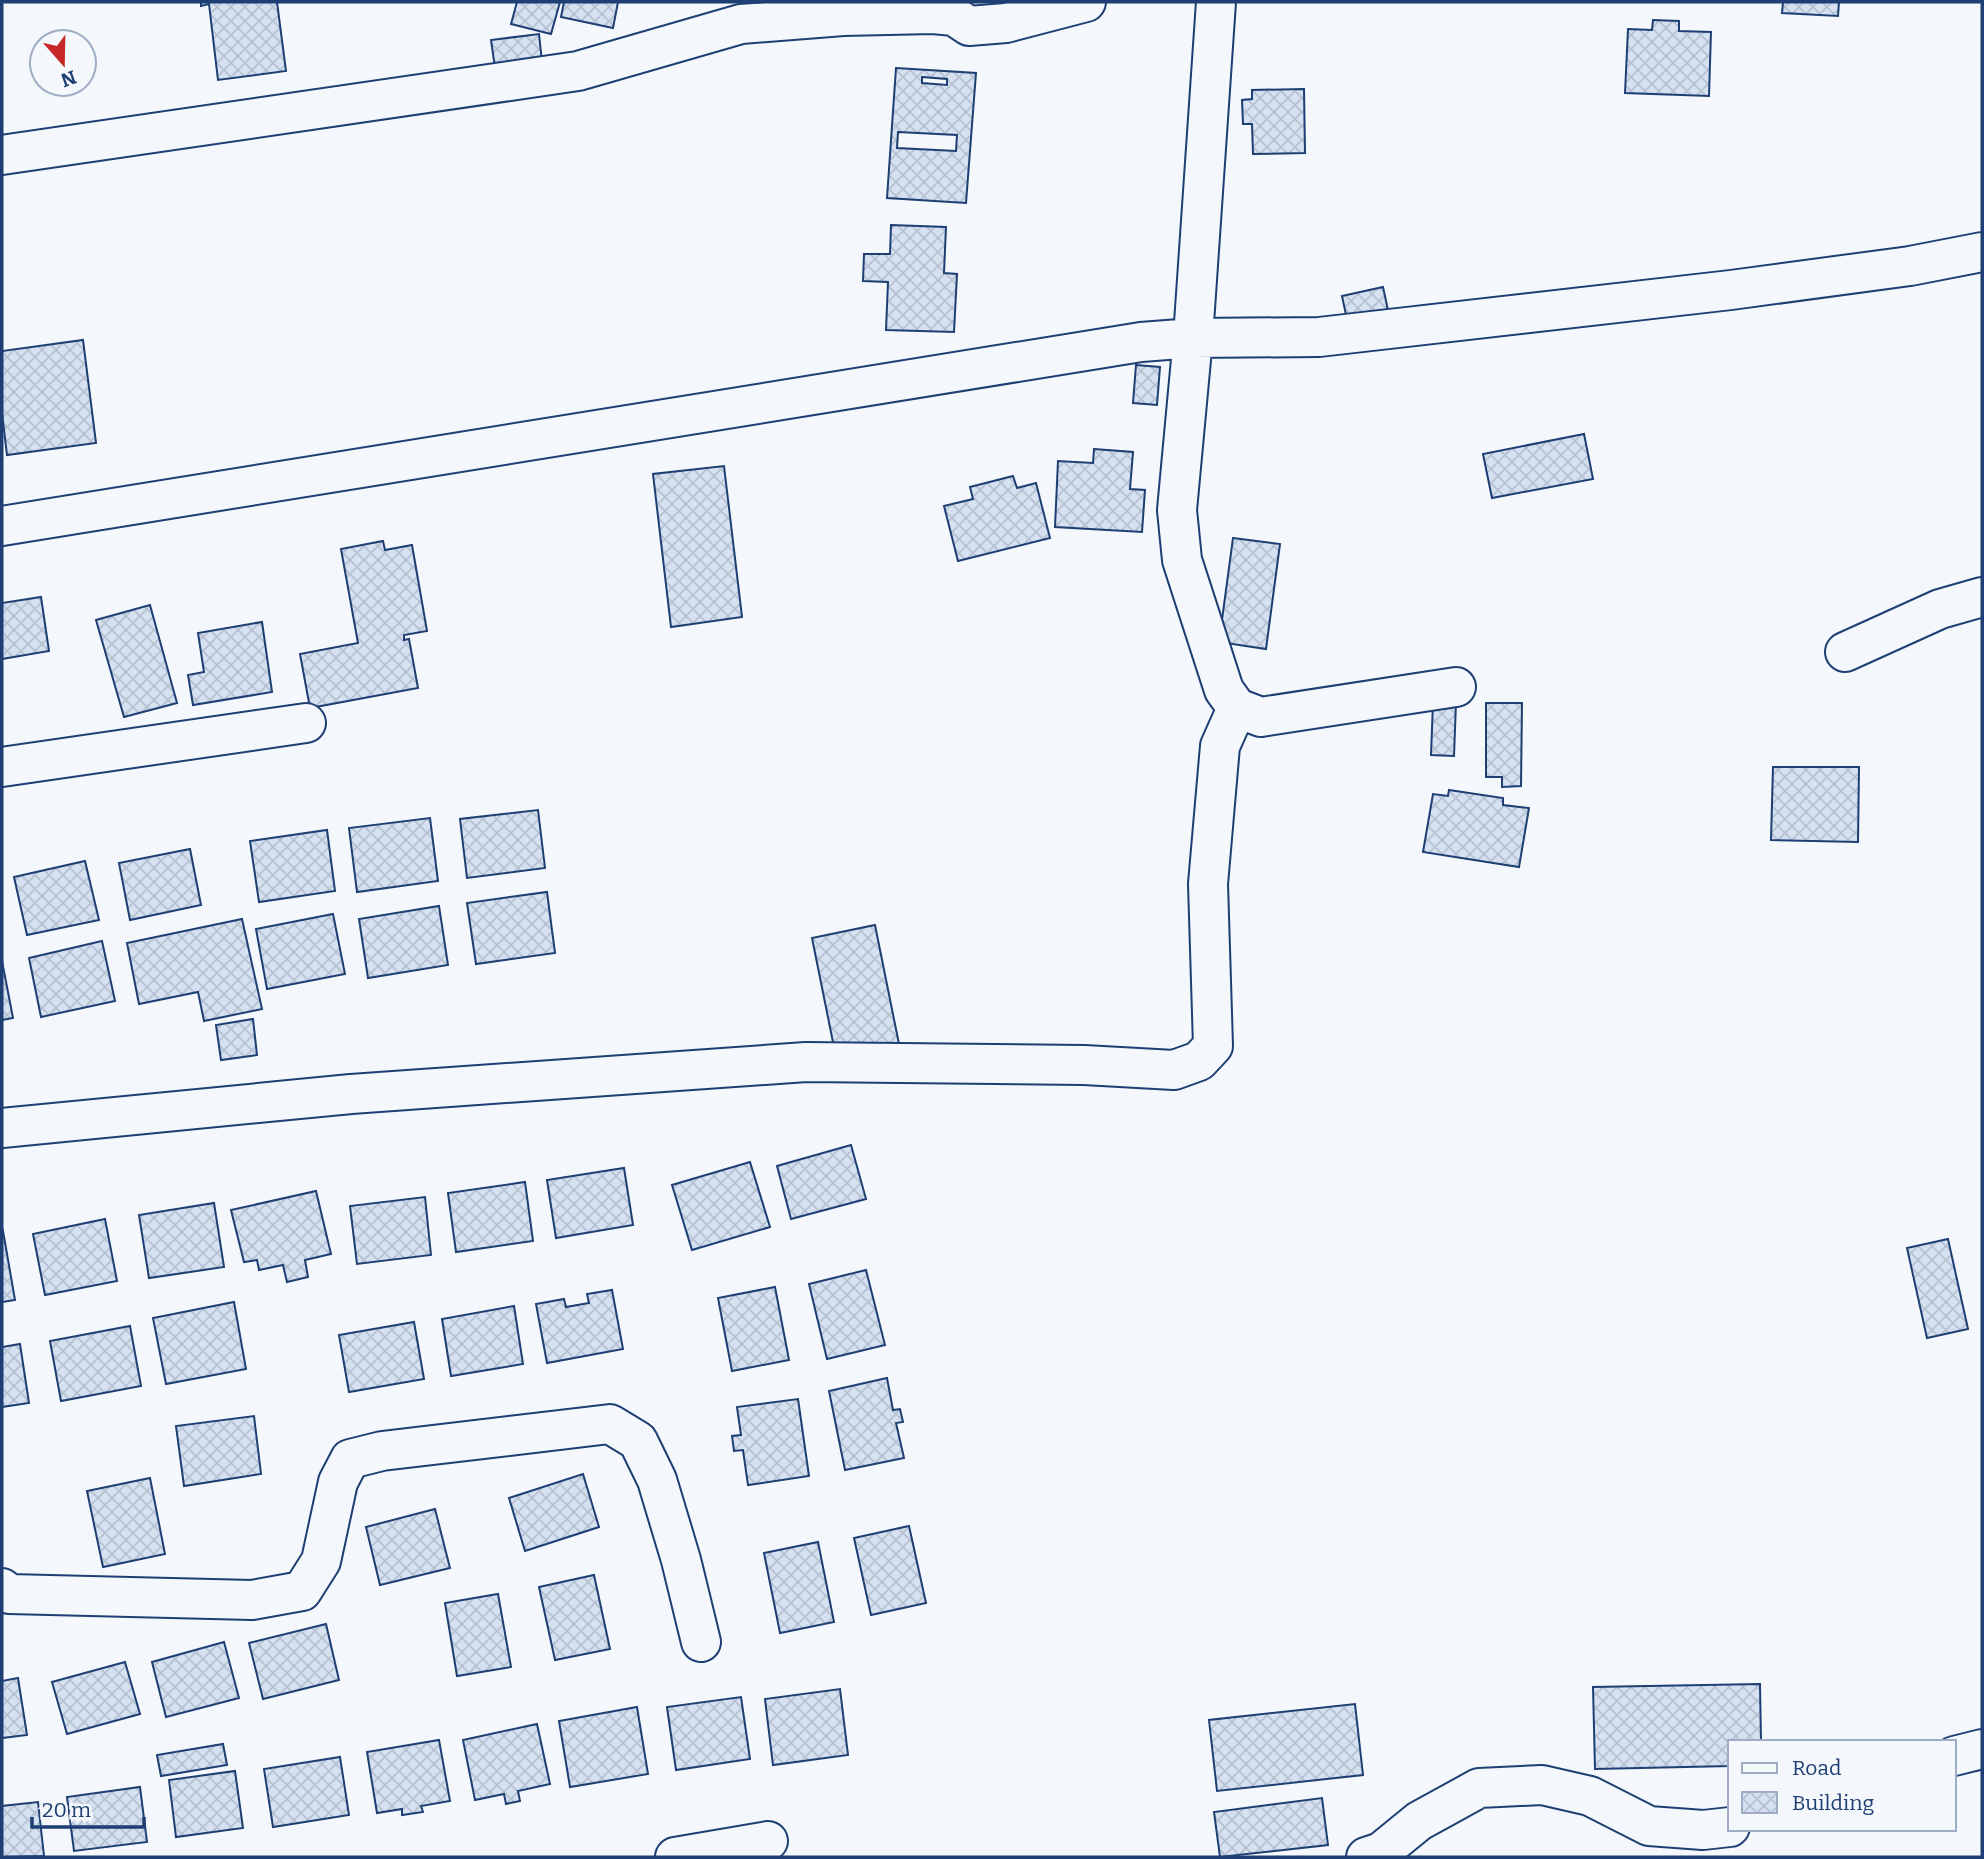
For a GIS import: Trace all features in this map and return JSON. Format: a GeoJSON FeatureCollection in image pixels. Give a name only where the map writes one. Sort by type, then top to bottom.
{"type":"FeatureCollection","features":[{"type":"Feature","properties":{"kind":"street"},"geometry":{"type":"LineString","coordinates":[[2,155],[578,71],[741,24],[844,16],[933,14],[954,16],[969,26],[1006,23],[1086,2]]}},
{"type":"Feature","properties":{"kind":"street"},"geometry":{"type":"LineString","coordinates":[[1216,2],[1193,338],[1178,499],[1182,559],[1224,690],[1237,708],[1261,716],[1456,687]]}},
{"type":"Feature","properties":{"kind":"street"},"geometry":{"type":"LineString","coordinates":[[2,526],[1141,342],[1193,338],[1320,337],[1744,288],[1910,266],[1982,252]]}},
{"type":"Feature","properties":{"kind":"street"},"geometry":{"type":"LineString","coordinates":[[1845,652],[1940,609],[1982,597]]}},
{"type":"Feature","properties":{"kind":"street"},"geometry":{"type":"LineString","coordinates":[[2,1128],[351,1094],[806,1062],[1084,1065],[1174,1070],[1199,1061],[1213,1046],[1208,884],[1220,746],[1237,708]]}},
{"type":"Feature","properties":{"kind":"street"},"geometry":{"type":"LineString","coordinates":[[2,767],[306,723]]}},
{"type":"Feature","properties":{"kind":"street"},"geometry":{"type":"LineString","coordinates":[[2,1588],[9,1594],[252,1600],[302,1591],[321,1561],[338,1482],[350,1459],[382,1451],[610,1423],[638,1441],[657,1480],[681,1560],[701,1642]]}},
{"type":"Feature","properties":{"kind":"street"},"geometry":{"type":"LineString","coordinates":[[1956,1756],[1982,1749]]}},
{"type":"Feature","properties":{"kind":"street"},"geometry":{"type":"LineString","coordinates":[[1366,1857],[1381,1852],[1419,1821],[1479,1788],[1542,1785],[1590,1797],[1649,1826],[1703,1830],[1728,1827]]}},
{"type":"Feature","properties":{"kind":"street"},"geometry":{"type":"LineString","coordinates":[[675,1857],[768,1841]]}},
{"type":"Feature","properties":{"kind":"building"},"geometry":{"type":"Polygon","coordinates":[[[201,2],[277,2],[286,71],[218,80],[209,4],[201,6],[201,2]]]}},
{"type":"Feature","properties":{"kind":"building"},"geometry":{"type":"Polygon","coordinates":[[[517,2],[560,2],[551,34],[511,24],[517,2]]]}},
{"type":"Feature","properties":{"kind":"building"},"geometry":{"type":"Polygon","coordinates":[[[564,2],[618,2],[613,28],[561,17],[564,2]]]}},
{"type":"Feature","properties":{"kind":"building"},"geometry":{"type":"Polygon","coordinates":[[[1783,2],[1839,2],[1838,16],[1782,13],[1783,2]]]}},
{"type":"Feature","properties":{"kind":"building"},"geometry":{"type":"Polygon","coordinates":[[[1653,20],[1679,21],[1679,31],[1711,32],[1709,96],[1625,93],[1628,29],[1652,30],[1653,20]]]}},
{"type":"Feature","properties":{"kind":"building"},"geometry":{"type":"Polygon","coordinates":[[[539,34],[542,62],[495,68],[491,40],[539,34]]]}},
{"type":"Feature","properties":{"kind":"building"},"geometry":{"type":"Polygon","coordinates":[[[896,68],[976,73],[966,203],[887,198],[896,68]],[[922,77],[922,83],[947,85],[947,79],[922,77]],[[898,132],[897,148],[956,151],[957,135],[898,132]]]}},
{"type":"Feature","properties":{"kind":"building"},"geometry":{"type":"Polygon","coordinates":[[[1304,89],[1305,153],[1253,154],[1252,124],[1243,124],[1242,100],[1252,99],[1252,90],[1304,89]]]}},
{"type":"Feature","properties":{"kind":"building"},"geometry":{"type":"Polygon","coordinates":[[[891,225],[946,227],[944,273],[957,274],[954,332],[886,330],[888,282],[863,281],[864,254],[890,254],[891,225]]]}},
{"type":"Feature","properties":{"kind":"building"},"geometry":{"type":"Polygon","coordinates":[[[1383,287],[1389,315],[1348,324],[1342,296],[1383,287]]]}},
{"type":"Feature","properties":{"kind":"building"},"geometry":{"type":"Polygon","coordinates":[[[83,340],[96,443],[7,455],[2,413],[2,351],[83,340]]]}},
{"type":"Feature","properties":{"kind":"building"},"geometry":{"type":"Polygon","coordinates":[[[1136,365],[1160,367],[1157,405],[1133,403],[1136,365]]]}},
{"type":"Feature","properties":{"kind":"building"},"geometry":{"type":"Polygon","coordinates":[[[1584,434],[1593,479],[1492,498],[1483,454],[1584,434]]]}},
{"type":"Feature","properties":{"kind":"building"},"geometry":{"type":"Polygon","coordinates":[[[1094,449],[1133,452],[1130,489],[1145,490],[1142,532],[1055,527],[1058,461],[1093,463],[1094,449]]]}},
{"type":"Feature","properties":{"kind":"building"},"geometry":{"type":"Polygon","coordinates":[[[724,466],[742,617],[671,627],[653,474],[724,466]]]}},
{"type":"Feature","properties":{"kind":"building"},"geometry":{"type":"Polygon","coordinates":[[[1013,476],[1017,488],[1036,483],[1050,538],[958,561],[944,506],[973,499],[970,487],[1013,476]]]}},
{"type":"Feature","properties":{"kind":"building"},"geometry":{"type":"Polygon","coordinates":[[[1233,538],[1280,544],[1266,649],[1219,642],[1233,538]]]}},
{"type":"Feature","properties":{"kind":"building"},"geometry":{"type":"Polygon","coordinates":[[[383,541],[385,550],[412,545],[427,631],[404,635],[404,640],[409,639],[418,688],[310,708],[300,654],[358,643],[341,549],[383,541]]]}},
{"type":"Feature","properties":{"kind":"building"},"geometry":{"type":"Polygon","coordinates":[[[41,597],[49,651],[2,659],[2,603],[41,597]]]}},
{"type":"Feature","properties":{"kind":"building"},"geometry":{"type":"Polygon","coordinates":[[[150,605],[177,703],[124,717],[96,620],[150,605]]]}},
{"type":"Feature","properties":{"kind":"building"},"geometry":{"type":"Polygon","coordinates":[[[262,622],[272,692],[193,705],[188,675],[204,672],[198,633],[262,622]]]}},
{"type":"Feature","properties":{"kind":"building"},"geometry":{"type":"Polygon","coordinates":[[[1433,702],[1456,702],[1454,756],[1431,755],[1433,702]]]}},
{"type":"Feature","properties":{"kind":"building"},"geometry":{"type":"Polygon","coordinates":[[[1486,703],[1522,703],[1521,786],[1502,787],[1502,777],[1486,777],[1486,703]]]}},
{"type":"Feature","properties":{"kind":"building"},"geometry":{"type":"Polygon","coordinates":[[[1773,767],[1859,767],[1858,842],[1771,840],[1773,767]]]}},
{"type":"Feature","properties":{"kind":"building"},"geometry":{"type":"Polygon","coordinates":[[[1449,790],[1503,798],[1503,805],[1529,808],[1519,867],[1423,852],[1433,794],[1448,796],[1449,790]]]}},
{"type":"Feature","properties":{"kind":"building"},"geometry":{"type":"Polygon","coordinates":[[[538,810],[545,868],[467,878],[460,819],[538,810]]]}},
{"type":"Feature","properties":{"kind":"building"},"geometry":{"type":"Polygon","coordinates":[[[430,818],[438,881],[357,892],[349,828],[430,818]]]}},
{"type":"Feature","properties":{"kind":"building"},"geometry":{"type":"Polygon","coordinates":[[[327,830],[335,891],[259,902],[250,841],[327,830]]]}},
{"type":"Feature","properties":{"kind":"building"},"geometry":{"type":"Polygon","coordinates":[[[190,849],[201,905],[130,920],[119,863],[190,849]]]}},
{"type":"Feature","properties":{"kind":"building"},"geometry":{"type":"Polygon","coordinates":[[[85,861],[99,920],[27,935],[14,877],[85,861]]]}},
{"type":"Feature","properties":{"kind":"building"},"geometry":{"type":"Polygon","coordinates":[[[547,892],[555,953],[476,964],[467,903],[547,892]]]}},
{"type":"Feature","properties":{"kind":"building"},"geometry":{"type":"Polygon","coordinates":[[[439,906],[448,965],[368,978],[359,919],[439,906]]]}},
{"type":"Feature","properties":{"kind":"building"},"geometry":{"type":"Polygon","coordinates":[[[333,914],[345,974],[267,989],[256,929],[333,914]]]}},
{"type":"Feature","properties":{"kind":"building"},"geometry":{"type":"Polygon","coordinates":[[[242,919],[262,1009],[204,1021],[198,992],[139,1004],[127,943],[242,919]]]}},
{"type":"Feature","properties":{"kind":"building"},"geometry":{"type":"Polygon","coordinates":[[[875,925],[900,1049],[837,1062],[812,938],[875,925]]]}},
{"type":"Feature","properties":{"kind":"building"},"geometry":{"type":"Polygon","coordinates":[[[102,941],[115,1001],[41,1017],[29,958],[102,941]]]}},
{"type":"Feature","properties":{"kind":"building"},"geometry":{"type":"Polygon","coordinates":[[[2,961],[13,1018],[2,1020],[2,961]]]}},
{"type":"Feature","properties":{"kind":"building"},"geometry":{"type":"Polygon","coordinates":[[[253,1019],[257,1055],[221,1060],[216,1025],[253,1019]]]}},
{"type":"Feature","properties":{"kind":"building"},"geometry":{"type":"Polygon","coordinates":[[[851,1145],[866,1199],[791,1219],[777,1166],[851,1145]]]}},
{"type":"Feature","properties":{"kind":"building"},"geometry":{"type":"Polygon","coordinates":[[[750,1162],[770,1227],[692,1250],[672,1185],[750,1162]]]}},
{"type":"Feature","properties":{"kind":"building"},"geometry":{"type":"Polygon","coordinates":[[[624,1168],[633,1225],[556,1238],[547,1180],[624,1168]]]}},
{"type":"Feature","properties":{"kind":"building"},"geometry":{"type":"Polygon","coordinates":[[[525,1182],[533,1241],[456,1252],[448,1193],[525,1182]]]}},
{"type":"Feature","properties":{"kind":"building"},"geometry":{"type":"Polygon","coordinates":[[[316,1191],[331,1254],[305,1260],[308,1277],[287,1282],[283,1265],[259,1270],[257,1260],[244,1262],[231,1210],[316,1191]]]}},
{"type":"Feature","properties":{"kind":"building"},"geometry":{"type":"Polygon","coordinates":[[[425,1197],[431,1255],[357,1264],[350,1206],[425,1197]]]}},
{"type":"Feature","properties":{"kind":"building"},"geometry":{"type":"Polygon","coordinates":[[[214,1203],[224,1267],[149,1278],[139,1215],[214,1203]]]}},
{"type":"Feature","properties":{"kind":"building"},"geometry":{"type":"Polygon","coordinates":[[[105,1219],[117,1281],[45,1295],[33,1234],[105,1219]]]}},
{"type":"Feature","properties":{"kind":"building"},"geometry":{"type":"Polygon","coordinates":[[[2,1232],[15,1300],[2,1302],[2,1232]]]}},
{"type":"Feature","properties":{"kind":"building"},"geometry":{"type":"Polygon","coordinates":[[[1948,1239],[1968,1329],[1927,1338],[1907,1248],[1948,1239]]]}},
{"type":"Feature","properties":{"kind":"building"},"geometry":{"type":"Polygon","coordinates":[[[866,1270],[885,1345],[827,1359],[809,1284],[866,1270]]]}},
{"type":"Feature","properties":{"kind":"building"},"geometry":{"type":"Polygon","coordinates":[[[775,1287],[789,1360],[732,1371],[718,1298],[775,1287]]]}},
{"type":"Feature","properties":{"kind":"building"},"geometry":{"type":"Polygon","coordinates":[[[612,1290],[623,1349],[547,1363],[536,1304],[564,1299],[566,1307],[589,1303],[587,1294],[612,1290]]]}},
{"type":"Feature","properties":{"kind":"building"},"geometry":{"type":"Polygon","coordinates":[[[234,1302],[246,1369],[166,1384],[153,1318],[234,1302]]]}},
{"type":"Feature","properties":{"kind":"building"},"geometry":{"type":"Polygon","coordinates":[[[514,1306],[523,1364],[451,1376],[442,1319],[514,1306]]]}},
{"type":"Feature","properties":{"kind":"building"},"geometry":{"type":"Polygon","coordinates":[[[414,1322],[424,1379],[349,1392],[339,1335],[414,1322]]]}},
{"type":"Feature","properties":{"kind":"building"},"geometry":{"type":"Polygon","coordinates":[[[130,1326],[141,1386],[61,1401],[50,1341],[130,1326]]]}},
{"type":"Feature","properties":{"kind":"building"},"geometry":{"type":"Polygon","coordinates":[[[20,1344],[29,1403],[2,1407],[2,1347],[20,1344]]]}},
{"type":"Feature","properties":{"kind":"building"},"geometry":{"type":"Polygon","coordinates":[[[887,1378],[893,1410],[900,1409],[903,1422],[896,1423],[904,1458],[845,1470],[829,1391],[887,1378]]]}},
{"type":"Feature","properties":{"kind":"building"},"geometry":{"type":"Polygon","coordinates":[[[798,1399],[809,1476],[748,1485],[743,1450],[734,1451],[732,1436],[741,1435],[737,1407],[798,1399]]]}},
{"type":"Feature","properties":{"kind":"building"},"geometry":{"type":"Polygon","coordinates":[[[254,1416],[261,1474],[184,1486],[176,1426],[254,1416]]]}},
{"type":"Feature","properties":{"kind":"building"},"geometry":{"type":"Polygon","coordinates":[[[583,1474],[599,1527],[525,1551],[509,1498],[583,1474]]]}},
{"type":"Feature","properties":{"kind":"building"},"geometry":{"type":"Polygon","coordinates":[[[150,1478],[165,1554],[103,1567],[87,1491],[150,1478]]]}},
{"type":"Feature","properties":{"kind":"building"},"geometry":{"type":"Polygon","coordinates":[[[435,1509],[450,1568],[380,1585],[366,1527],[435,1509]]]}},
{"type":"Feature","properties":{"kind":"building"},"geometry":{"type":"Polygon","coordinates":[[[909,1526],[926,1603],[871,1615],[854,1538],[909,1526]]]}},
{"type":"Feature","properties":{"kind":"building"},"geometry":{"type":"Polygon","coordinates":[[[818,1542],[834,1622],[780,1633],[764,1553],[818,1542]]]}},
{"type":"Feature","properties":{"kind":"building"},"geometry":{"type":"Polygon","coordinates":[[[594,1575],[610,1649],[555,1660],[539,1587],[594,1575]]]}},
{"type":"Feature","properties":{"kind":"building"},"geometry":{"type":"Polygon","coordinates":[[[498,1594],[511,1667],[457,1676],[445,1603],[498,1594]]]}},
{"type":"Feature","properties":{"kind":"building"},"geometry":{"type":"Polygon","coordinates":[[[326,1624],[339,1680],[263,1699],[249,1643],[326,1624]]]}},
{"type":"Feature","properties":{"kind":"building"},"geometry":{"type":"Polygon","coordinates":[[[224,1642],[239,1698],[166,1717],[152,1662],[224,1642]]]}},
{"type":"Feature","properties":{"kind":"building"},"geometry":{"type":"Polygon","coordinates":[[[125,1662],[140,1714],[67,1734],[52,1682],[125,1662]]]}},
{"type":"Feature","properties":{"kind":"building"},"geometry":{"type":"Polygon","coordinates":[[[18,1678],[27,1735],[2,1738],[2,1681],[18,1678]]]}},
{"type":"Feature","properties":{"kind":"building"},"geometry":{"type":"Polygon","coordinates":[[[1760,1684],[1761,1740],[1728,1740],[1728,1766],[1595,1769],[1593,1687],[1760,1684]]]}},
{"type":"Feature","properties":{"kind":"building"},"geometry":{"type":"Polygon","coordinates":[[[840,1689],[848,1755],[773,1765],[765,1699],[840,1689]]]}},
{"type":"Feature","properties":{"kind":"building"},"geometry":{"type":"Polygon","coordinates":[[[741,1697],[750,1759],[676,1770],[667,1707],[741,1697]]]}},
{"type":"Feature","properties":{"kind":"building"},"geometry":{"type":"Polygon","coordinates":[[[1355,1704],[1363,1775],[1217,1791],[1209,1720],[1355,1704]]]}},
{"type":"Feature","properties":{"kind":"building"},"geometry":{"type":"Polygon","coordinates":[[[637,1707],[648,1774],[570,1787],[559,1721],[637,1707]]]}},
{"type":"Feature","properties":{"kind":"building"},"geometry":{"type":"Polygon","coordinates":[[[537,1724],[550,1784],[518,1791],[520,1801],[506,1804],[504,1794],[475,1800],[463,1740],[537,1724]]]}},
{"type":"Feature","properties":{"kind":"building"},"geometry":{"type":"Polygon","coordinates":[[[439,1740],[450,1801],[421,1806],[423,1812],[402,1815],[402,1809],[377,1813],[367,1752],[439,1740]]]}},
{"type":"Feature","properties":{"kind":"building"},"geometry":{"type":"Polygon","coordinates":[[[223,1744],[227,1765],[161,1776],[157,1755],[223,1744]]]}},
{"type":"Feature","properties":{"kind":"building"},"geometry":{"type":"Polygon","coordinates":[[[340,1757],[349,1815],[273,1827],[264,1769],[340,1757]]]}},
{"type":"Feature","properties":{"kind":"building"},"geometry":{"type":"Polygon","coordinates":[[[235,1771],[243,1828],[176,1837],[169,1780],[235,1771]]]}},
{"type":"Feature","properties":{"kind":"building"},"geometry":{"type":"Polygon","coordinates":[[[140,1787],[147,1842],[74,1851],[67,1797],[140,1787]]]}},
{"type":"Feature","properties":{"kind":"building"},"geometry":{"type":"Polygon","coordinates":[[[1322,1798],[1328,1845],[1220,1857],[1214,1812],[1322,1798]]]}},
{"type":"Feature","properties":{"kind":"building"},"geometry":{"type":"Polygon","coordinates":[[[38,1802],[44,1856],[2,1857],[2,1806],[38,1802]]]}}]}
